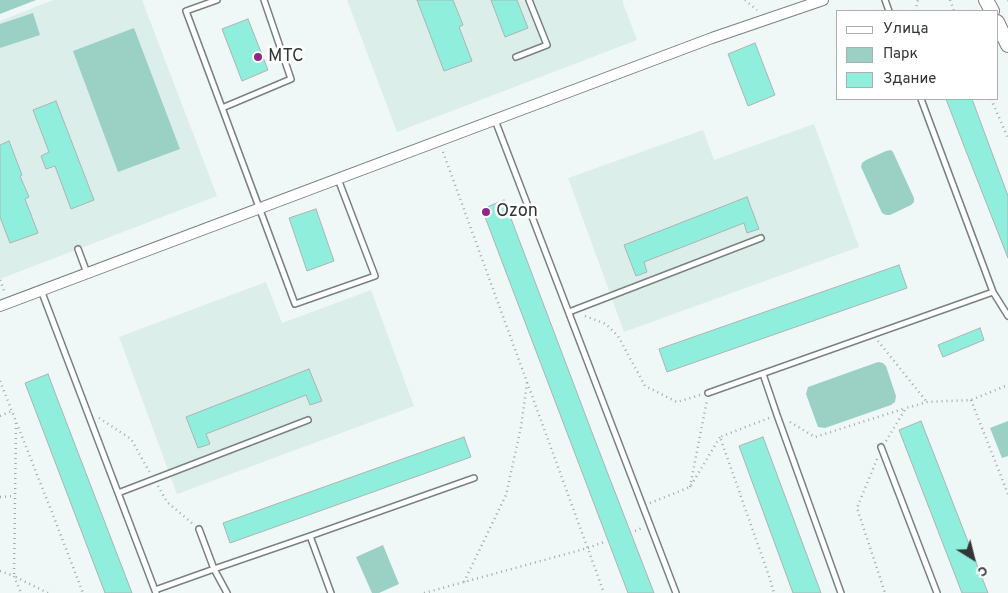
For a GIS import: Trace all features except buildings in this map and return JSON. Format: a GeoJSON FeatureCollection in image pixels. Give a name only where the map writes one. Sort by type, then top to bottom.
{"type":"FeatureCollection","features":[{"type":"Feature","properties":{"kind":"main road"},"geometry":{"type":"LineString","coordinates":[[998,24],[1008,46]]}},
{"type":"Feature","properties":{"kind":"street"},"geometry":{"type":"LineString","coordinates":[[0,306],[702,42],[822,0]]}},
{"type":"Feature","properties":{"kind":"lane"},"geometry":{"type":"LineString","coordinates":[[217,0],[186,11],[295,304],[375,276],[338,179]]}},
{"type":"Feature","properties":{"kind":"lane"},"geometry":{"type":"LineString","coordinates":[[222,108],[291,79],[264,0]]}},
{"type":"Feature","properties":{"kind":"lane"},"geometry":{"type":"LineString","coordinates":[[516,57],[547,45],[529,0]]}},
{"type":"Feature","properties":{"kind":"lane"},"geometry":{"type":"LineString","coordinates":[[921,100],[993,292],[1008,316]]}},
{"type":"Feature","properties":{"kind":"lane"},"geometry":{"type":"LineString","coordinates":[[494,120],[676,593]]}},
{"type":"Feature","properties":{"kind":"lane"},"geometry":{"type":"LineString","coordinates":[[568,312],[761,238]]}},
{"type":"Feature","properties":{"kind":"lane"},"geometry":{"type":"LineString","coordinates":[[78,249],[87,273]]}},
{"type":"Feature","properties":{"kind":"lane"},"geometry":{"type":"LineString","coordinates":[[41,290],[155,591],[214,568],[474,478]]}},
{"type":"Feature","properties":{"kind":"lane"},"geometry":{"type":"LineString","coordinates":[[708,393],[993,292]]}},
{"type":"Feature","properties":{"kind":"lane"},"geometry":{"type":"LineString","coordinates":[[763,374],[841,593]]}},
{"type":"Feature","properties":{"kind":"lane"},"geometry":{"type":"LineString","coordinates":[[118,493],[308,420]]}},
{"type":"Feature","properties":{"kind":"lane"},"geometry":{"type":"LineString","coordinates":[[881,447],[938,593]]}},
{"type":"Feature","properties":{"kind":"lane"},"geometry":{"type":"LineString","coordinates":[[199,529],[214,568],[227,593]]}},
{"type":"Feature","properties":{"kind":"lane"},"geometry":{"type":"LineString","coordinates":[[310,536],[331,593]]}},
{"type":"Feature","properties":{"kind":"path"},"geometry":{"type":"LineString","coordinates":[[991,100],[1008,138]]}},
{"type":"Feature","properties":{"kind":"path"},"geometry":{"type":"LineString","coordinates":[[439,141],[604,593]]}},
{"type":"Feature","properties":{"kind":"path"},"geometry":{"type":"LineString","coordinates":[[0,280],[6,296]]}},
{"type":"Feature","properties":{"kind":"path"},"geometry":{"type":"LineString","coordinates":[[568,312],[576,312],[606,324],[618,336],[645,386],[677,402],[708,393],[690,487]]}},
{"type":"Feature","properties":{"kind":"path"},"geometry":{"type":"LineString","coordinates":[[873,335],[927,402]]}},
{"type":"Feature","properties":{"kind":"path"},"geometry":{"type":"LineString","coordinates":[[0,381],[83,593]]}},
{"type":"Feature","properties":{"kind":"path"},"geometry":{"type":"LineString","coordinates":[[464,582],[506,495],[521,427],[527,382]]}},
{"type":"Feature","properties":{"kind":"path"},"geometry":{"type":"LineString","coordinates":[[643,506],[690,487],[720,437],[777,415],[816,437],[927,402],[971,400],[1008,385]]}},
{"type":"Feature","properties":{"kind":"path"},"geometry":{"type":"LineString","coordinates":[[971,400],[1008,494]]}},
{"type":"Feature","properties":{"kind":"path"},"geometry":{"type":"LineString","coordinates":[[86,408],[131,439],[167,502],[199,529]]}},
{"type":"Feature","properties":{"kind":"path"},"geometry":{"type":"LineString","coordinates":[[885,593],[857,508],[881,447],[906,408]]}},
{"type":"Feature","properties":{"kind":"path"},"geometry":{"type":"LineString","coordinates":[[0,416],[12,412]]}},
{"type":"Feature","properties":{"kind":"path"},"geometry":{"type":"LineString","coordinates":[[16,422],[14,576],[21,593]]}},
{"type":"Feature","properties":{"kind":"path"},"geometry":{"type":"LineString","coordinates":[[720,437],[774,593]]}},
{"type":"Feature","properties":{"kind":"path"},"geometry":{"type":"LineString","coordinates":[[0,497],[16,496]]}},
{"type":"Feature","properties":{"kind":"path"},"geometry":{"type":"LineString","coordinates":[[424,593],[604,542]]}},
{"type":"Feature","properties":{"kind":"path"},"geometry":{"type":"LineString","coordinates":[[0,571],[48,593]]}},
{"type":"Feature","properties":{"kind":"shaded area"},"geometry":{"type":"Polygon","coordinates":[[[53,0],[142,0],[217,196],[0,279],[0,21],[53,0]]]}},
{"type":"Feature","properties":{"kind":"shaded area"},"geometry":{"type":"Polygon","coordinates":[[[347,0],[623,0],[637,40],[397,132],[347,0]]]}},
{"type":"Feature","properties":{"kind":"shaded area"},"geometry":{"type":"Polygon","coordinates":[[[814,124],[859,247],[624,332],[568,178],[703,130],[714,160],[814,124]]]}},
{"type":"Feature","properties":{"kind":"shaded area"},"geometry":{"type":"Polygon","coordinates":[[[266,282],[282,323],[371,290],[414,406],[177,494],[119,337],[266,282]]]}},
{"type":"Feature","properties":{"kind":"green space"},"geometry":{"type":"Polygon","coordinates":[[[0,0],[36,0],[0,14],[0,0]]]}},
{"type":"Feature","properties":{"kind":"green space"},"geometry":{"type":"Polygon","coordinates":[[[33,13],[40,35],[0,48],[0,24],[33,13]]]}},
{"type":"Feature","properties":{"kind":"green space"},"geometry":{"type":"Polygon","coordinates":[[[134,28],[180,149],[118,172],[73,51],[134,28]]]}},
{"type":"Feature","properties":{"kind":"green space"},"geometry":{"type":"Polygon","coordinates":[[[891,150],[914,198],[914,202],[890,215],[886,215],[882,213],[861,167],[862,163],[866,160],[891,150]]]}},
{"type":"Feature","properties":{"kind":"green space"},"geometry":{"type":"Polygon","coordinates":[[[878,362],[886,366],[896,396],[895,402],[825,428],[818,427],[806,394],[808,387],[878,362]]]}},
{"type":"Feature","properties":{"kind":"green space"},"geometry":{"type":"Polygon","coordinates":[[[1008,421],[1008,456],[1002,458],[990,428],[1008,421]]]}},
{"type":"Feature","properties":{"kind":"green space"},"geometry":{"type":"Polygon","coordinates":[[[383,545],[399,584],[379,593],[372,593],[356,557],[383,545]]]}},
{"type":"Feature","properties":{"kind":"place","name":"МТС"},"geometry":{"type":"Point","coordinates":[258,57]}},
{"type":"Feature","properties":{"kind":"place","name":"Ozon"},"geometry":{"type":"Point","coordinates":[486,212]}}]}
